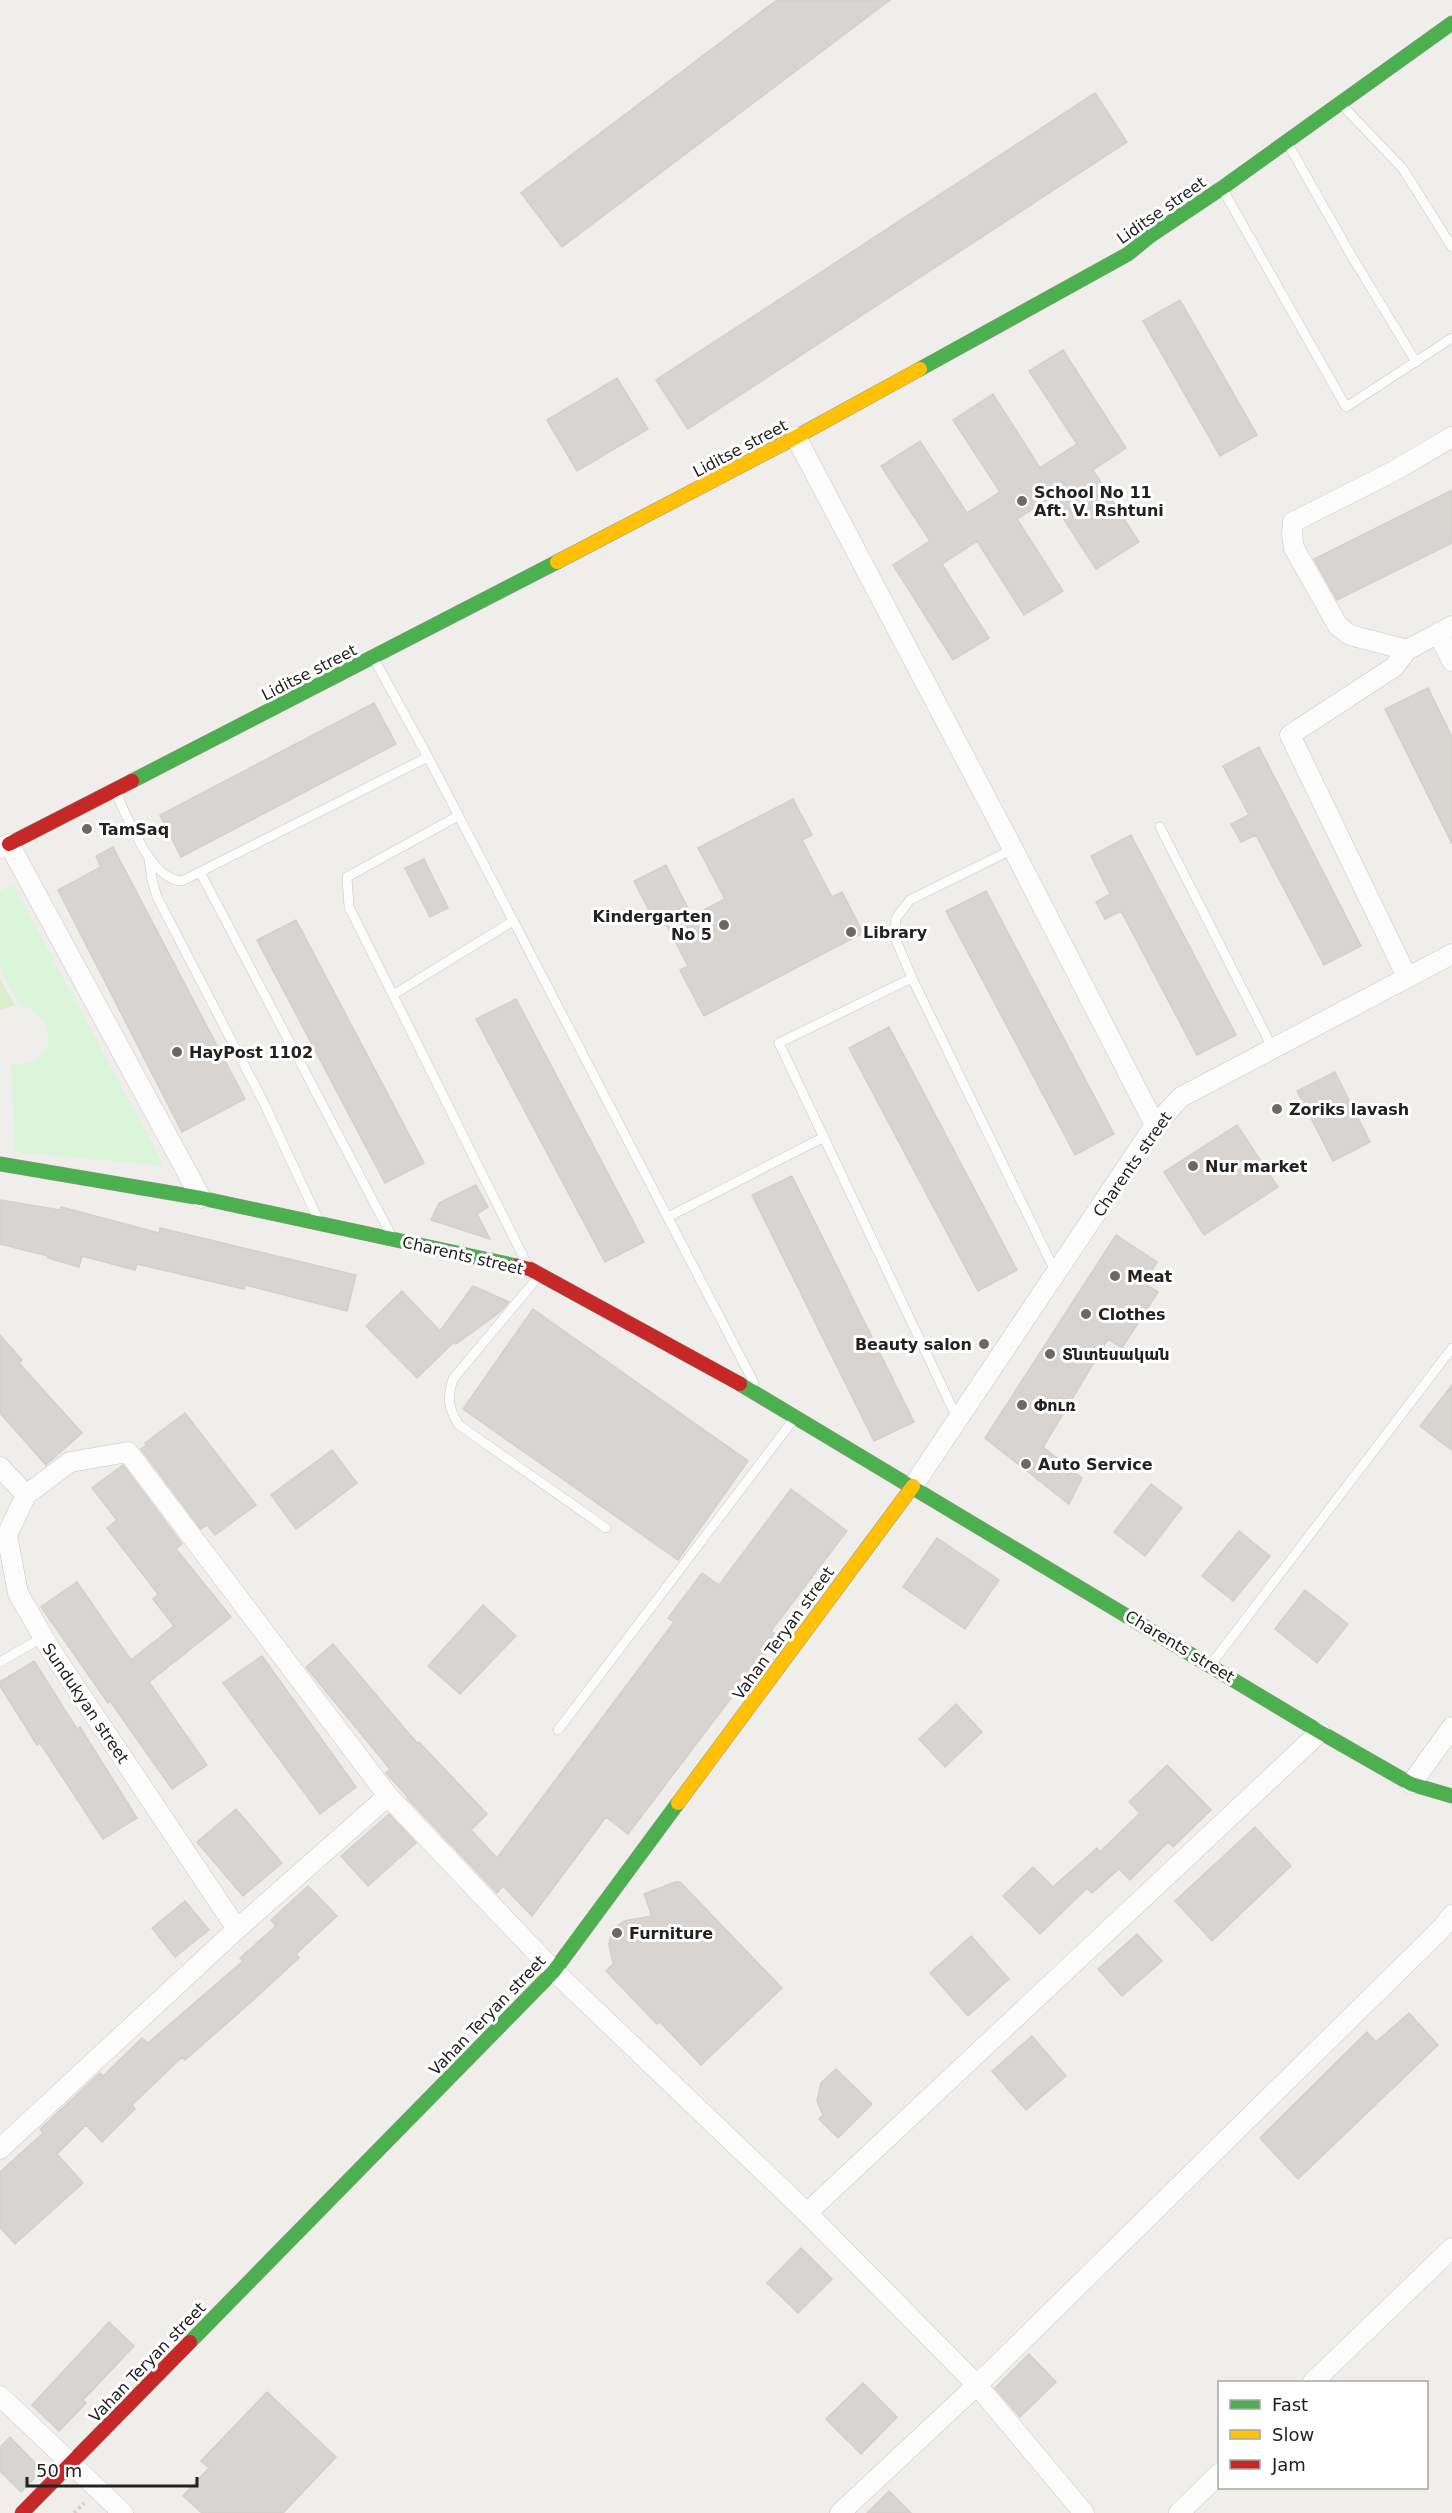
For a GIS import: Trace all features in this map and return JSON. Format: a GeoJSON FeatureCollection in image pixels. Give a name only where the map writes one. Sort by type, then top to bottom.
{"type":"FeatureCollection","features":[{"type":"Feature","properties":{"kind":"street","name":"Liditse street"},"geometry":{"type":"LineString","coordinates":[[4,846],[373,658],[796,437],[1128,254],[1150,236],[1222,188],[1452,23]]}},
{"type":"Feature","properties":{"kind":"street"},"geometry":{"type":"LineString","coordinates":[[796,437],[1155,1125]]}},
{"type":"Feature","properties":{"kind":"street"},"geometry":{"type":"LineString","coordinates":[[1407,650],[1350,634],[1338,626],[1294,548],[1293,522],[1392,472],[1452,437]]}},
{"type":"Feature","properties":{"kind":"street"},"geometry":{"type":"LineString","coordinates":[[1407,977],[1290,735],[1394,667],[1407,650],[1445,630],[1452,661]]}},
{"type":"Feature","properties":{"kind":"street"},"geometry":{"type":"LineString","coordinates":[[4,846],[201,1198]]}},
{"type":"Feature","properties":{"kind":"street","name":"Charents street"},"geometry":{"type":"LineString","coordinates":[[913,1486],[1155,1125],[1181,1097],[1452,954]]}},
{"type":"Feature","properties":{"kind":"street","name":"Charents street"},"geometry":{"type":"LineString","coordinates":[[0,1164],[201,1198],[535,1272],[796,1416],[1320,1732],[1411,1784],[1452,1796]]}},
{"type":"Feature","properties":{"kind":"street"},"geometry":{"type":"LineString","coordinates":[[0,1467],[26,1495],[70,1462],[128,1452],[388,1796],[554,1971],[807,2213],[977,2385],[1084,2513]]}},
{"type":"Feature","properties":{"kind":"street","name":"Vahan Teryan street"},"geometry":{"type":"LineString","coordinates":[[22,2513],[554,1971],[913,1486]]}},
{"type":"Feature","properties":{"kind":"street","name":"Sundukyan street"},"geometry":{"type":"LineString","coordinates":[[26,1495],[7,1535],[18,1593],[43,1637],[237,1929]]}},
{"type":"Feature","properties":{"kind":"street"},"geometry":{"type":"LineString","coordinates":[[1411,1784],[1452,1727]]}},
{"type":"Feature","properties":{"kind":"street"},"geometry":{"type":"LineString","coordinates":[[807,2213],[1320,1732]]}},
{"type":"Feature","properties":{"kind":"street"},"geometry":{"type":"LineString","coordinates":[[0,2149],[237,1929],[388,1796]]}},
{"type":"Feature","properties":{"kind":"street"},"geometry":{"type":"LineString","coordinates":[[840,2513],[977,2385],[1441,1929],[1452,1915]]}},
{"type":"Feature","properties":{"kind":"street"},"geometry":{"type":"LineString","coordinates":[[1314,2381],[1452,2248]]}},
{"type":"Feature","properties":{"kind":"street"},"geometry":{"type":"LineString","coordinates":[[0,2396],[123,2513]]}},
{"type":"Feature","properties":{"kind":"street"},"geometry":{"type":"LineString","coordinates":[[1179,2513],[1218,2475]]}},
{"type":"Feature","properties":{"kind":"lane"},"geometry":{"type":"LineString","coordinates":[[1341,104],[1402,169],[1452,247]]}},
{"type":"Feature","properties":{"kind":"lane"},"geometry":{"type":"LineString","coordinates":[[1287,142],[1351,255],[1416,362]]}},
{"type":"Feature","properties":{"kind":"lane"},"geometry":{"type":"LineString","coordinates":[[1222,188],[1346,407],[1452,338]]}},
{"type":"Feature","properties":{"kind":"lane"},"geometry":{"type":"LineString","coordinates":[[373,658],[428,757],[760,1395]]}},
{"type":"Feature","properties":{"kind":"lane"},"geometry":{"type":"LineString","coordinates":[[114,790],[150,859],[160,873],[173,881],[182,881],[428,757]]}},
{"type":"Feature","properties":{"kind":"lane"},"geometry":{"type":"LineString","coordinates":[[458,816],[347,877],[349,907],[535,1272],[453,1379],[448,1395],[450,1412],[459,1425],[606,1528]]}},
{"type":"Feature","properties":{"kind":"lane"},"geometry":{"type":"LineString","coordinates":[[1160,827],[1273,1049]]}},
{"type":"Feature","properties":{"kind":"lane"},"geometry":{"type":"LineString","coordinates":[[1013,849],[910,900],[896,918],[895,938],[912,978],[1056,1274]]}},
{"type":"Feature","properties":{"kind":"lane"},"geometry":{"type":"LineString","coordinates":[[150,859],[152,880],[157,897],[265,1105],[320,1224]]}},
{"type":"Feature","properties":{"kind":"lane"},"geometry":{"type":"LineString","coordinates":[[200,872],[393,1239]]}},
{"type":"Feature","properties":{"kind":"lane"},"geometry":{"type":"LineString","coordinates":[[393,995],[513,921]]}},
{"type":"Feature","properties":{"kind":"lane"},"geometry":{"type":"LineString","coordinates":[[912,978],[778,1043],[957,1418]]}},
{"type":"Feature","properties":{"kind":"lane"},"geometry":{"type":"LineString","coordinates":[[668,1217],[824,1137]]}},
{"type":"Feature","properties":{"kind":"lane"},"geometry":{"type":"LineString","coordinates":[[1211,1665],[1452,1348]]}},
{"type":"Feature","properties":{"kind":"lane"},"geometry":{"type":"LineString","coordinates":[[558,1730],[796,1416]]}},
{"type":"Feature","properties":{"kind":"lane"},"geometry":{"type":"LineString","coordinates":[[0,1662],[43,1637]]}},
{"type":"Feature","properties":{"kind":"green space"},"geometry":{"type":"Polygon","coordinates":[[[13,885],[164,1166],[15,1152],[11,1065],[32,1061],[39,1056],[48,1043],[48,1034],[38,1015],[19,1002],[5,979],[0,965],[0,891],[13,885]]]}},
{"type":"Feature","properties":{"kind":"green space"},"geometry":{"type":"Polygon","coordinates":[[[0,979],[15,1005],[0,1010],[0,979]]]}},
{"type":"Feature","properties":{"kind":"building"},"geometry":{"type":"Polygon","coordinates":[[[777,0],[890,0],[562,247],[521,193],[777,0]]]}},
{"type":"Feature","properties":{"kind":"building"},"geometry":{"type":"Polygon","coordinates":[[[1095,93],[1127,142],[688,429],[656,380],[1095,93]]]}},
{"type":"Feature","properties":{"kind":"building"},"geometry":{"type":"Polygon","coordinates":[[[1180,300],[1257,435],[1220,456],[1143,321],[1180,300]]]}},
{"type":"Feature","properties":{"kind":"building"},"geometry":{"type":"Polygon","coordinates":[[[1063,350],[1126,448],[1093,470],[1139,542],[1096,569],[1050,498],[1017,519],[1063,591],[1024,615],[977,541],[942,564],[989,638],[953,660],[893,565],[930,541],[881,466],[920,441],[967,513],[1000,492],[953,420],[993,394],[1040,468],[1077,444],[1029,371],[1063,350]]]}},
{"type":"Feature","properties":{"kind":"building"},"geometry":{"type":"Polygon","coordinates":[[[617,378],[648,429],[577,471],[547,420],[617,378]]]}},
{"type":"Feature","properties":{"kind":"building"},"geometry":{"type":"Polygon","coordinates":[[[1452,490],[1452,543],[1337,600],[1314,559],[1452,490]]]}},
{"type":"Feature","properties":{"kind":"building"},"geometry":{"type":"Polygon","coordinates":[[[1428,688],[1452,737],[1452,844],[1385,709],[1428,688]]]}},
{"type":"Feature","properties":{"kind":"building"},"geometry":{"type":"Polygon","coordinates":[[[374,703],[396,744],[181,857],[160,815],[374,703]]]}},
{"type":"Feature","properties":{"kind":"building"},"geometry":{"type":"Polygon","coordinates":[[[1259,747],[1361,946],[1324,965],[1256,835],[1241,842],[1231,824],[1249,815],[1223,766],[1259,747]]]}},
{"type":"Feature","properties":{"kind":"building"},"geometry":{"type":"Polygon","coordinates":[[[793,799],[812,835],[802,840],[832,897],[842,892],[863,933],[704,1016],[680,970],[688,966],[662,916],[654,920],[634,881],[666,865],[692,916],[725,899],[698,848],[793,799]]]}},
{"type":"Feature","properties":{"kind":"building"},"geometry":{"type":"Polygon","coordinates":[[[1131,835],[1236,1035],[1197,1055],[1121,911],[1105,919],[1096,902],[1110,894],[1091,856],[1131,835]]]}},
{"type":"Feature","properties":{"kind":"building"},"geometry":{"type":"Polygon","coordinates":[[[113,847],[245,1099],[182,1132],[58,890],[101,867],[96,856],[113,847]]]}},
{"type":"Feature","properties":{"kind":"building"},"geometry":{"type":"Polygon","coordinates":[[[424,859],[448,908],[430,917],[405,868],[424,859]]]}},
{"type":"Feature","properties":{"kind":"building"},"geometry":{"type":"Polygon","coordinates":[[[986,891],[1114,1134],[1075,1155],[946,911],[986,891]]]}},
{"type":"Feature","properties":{"kind":"building"},"geometry":{"type":"Polygon","coordinates":[[[296,920],[424,1163],[385,1183],[257,940],[296,920]]]}},
{"type":"Feature","properties":{"kind":"building"},"geometry":{"type":"Polygon","coordinates":[[[516,999],[644,1242],[605,1262],[476,1019],[516,999]]]}},
{"type":"Feature","properties":{"kind":"building"},"geometry":{"type":"Polygon","coordinates":[[[889,1027],[1017,1270],[978,1291],[849,1048],[889,1027]]]}},
{"type":"Feature","properties":{"kind":"building"},"geometry":{"type":"Polygon","coordinates":[[[1335,1072],[1370,1142],[1333,1161],[1297,1091],[1335,1072]]]}},
{"type":"Feature","properties":{"kind":"building"},"geometry":{"type":"Polygon","coordinates":[[[1237,1125],[1278,1187],[1204,1235],[1164,1172],[1237,1125]]]}},
{"type":"Feature","properties":{"kind":"building"},"geometry":{"type":"Polygon","coordinates":[[[792,1176],[914,1422],[874,1441],[752,1195],[792,1176]]]}},
{"type":"Feature","properties":{"kind":"building"},"geometry":{"type":"Polygon","coordinates":[[[476,1185],[488,1207],[477,1214],[490,1239],[431,1220],[439,1203],[476,1185]]]}},
{"type":"Feature","properties":{"kind":"building"},"geometry":{"type":"Polygon","coordinates":[[[0,1200],[60,1210],[61,1207],[159,1233],[160,1228],[356,1275],[347,1311],[245,1285],[244,1289],[137,1264],[135,1270],[82,1256],[79,1267],[48,1258],[48,1256],[0,1244],[0,1200]]]}},
{"type":"Feature","properties":{"kind":"building"},"geometry":{"type":"Polygon","coordinates":[[[1116,1235],[1157,1262],[1144,1283],[1158,1292],[1122,1348],[1108,1339],[1043,1447],[1082,1478],[1069,1504],[985,1438],[1116,1235]]]}},
{"type":"Feature","properties":{"kind":"building"},"geometry":{"type":"Polygon","coordinates":[[[473,1286],[509,1302],[500,1312],[456,1344],[454,1342],[417,1378],[366,1326],[402,1291],[440,1331],[473,1286]]]}},
{"type":"Feature","properties":{"kind":"building"},"geometry":{"type":"Polygon","coordinates":[[[533,1309],[748,1461],[678,1560],[463,1409],[533,1309]]]}},
{"type":"Feature","properties":{"kind":"building"},"geometry":{"type":"Polygon","coordinates":[[[0,1335],[22,1360],[19,1363],[82,1433],[46,1465],[0,1413],[0,1335]]]}},
{"type":"Feature","properties":{"kind":"building"},"geometry":{"type":"Polygon","coordinates":[[[1452,1385],[1452,1450],[1420,1426],[1452,1385]]]}},
{"type":"Feature","properties":{"kind":"building"},"geometry":{"type":"Polygon","coordinates":[[[185,1413],[256,1505],[215,1535],[207,1525],[201,1529],[141,1449],[147,1445],[145,1443],[185,1413]]]}},
{"type":"Feature","properties":{"kind":"building"},"geometry":{"type":"Polygon","coordinates":[[[332,1450],[357,1483],[296,1529],[271,1495],[332,1450]]]}},
{"type":"Feature","properties":{"kind":"building"},"geometry":{"type":"Polygon","coordinates":[[[123,1465],[182,1544],[176,1549],[231,1617],[149,1682],[207,1765],[172,1789],[41,1607],[77,1582],[131,1660],[174,1626],[153,1599],[158,1594],[107,1528],[117,1520],[92,1488],[123,1465]]]}},
{"type":"Feature","properties":{"kind":"building"},"geometry":{"type":"Polygon","coordinates":[[[1151,1484],[1182,1508],[1145,1556],[1114,1532],[1151,1484]]]}},
{"type":"Feature","properties":{"kind":"building"},"geometry":{"type":"Polygon","coordinates":[[[791,1489],[847,1531],[771,1631],[778,1636],[628,1834],[606,1817],[532,1916],[503,1886],[497,1893],[407,1798],[386,1773],[390,1769],[306,1667],[333,1644],[417,1743],[419,1742],[487,1814],[471,1830],[497,1858],[674,1622],[668,1618],[702,1573],[719,1585],[791,1489]]]}},
{"type":"Feature","properties":{"kind":"building"},"geometry":{"type":"Polygon","coordinates":[[[1239,1531],[1270,1556],[1233,1601],[1202,1576],[1239,1531]]]}},
{"type":"Feature","properties":{"kind":"building"},"geometry":{"type":"Polygon","coordinates":[[[937,1538],[999,1580],[965,1629],[903,1587],[937,1538]]]}},
{"type":"Feature","properties":{"kind":"building"},"geometry":{"type":"Polygon","coordinates":[[[1305,1590],[1348,1624],[1317,1663],[1275,1629],[1305,1590]]]}},
{"type":"Feature","properties":{"kind":"building"},"geometry":{"type":"Polygon","coordinates":[[[483,1605],[516,1636],[460,1694],[428,1666],[483,1605]]]}},
{"type":"Feature","properties":{"kind":"building"},"geometry":{"type":"Polygon","coordinates":[[[262,1656],[356,1787],[320,1814],[223,1683],[262,1656]]]}},
{"type":"Feature","properties":{"kind":"building"},"geometry":{"type":"Polygon","coordinates":[[[34,1661],[77,1729],[80,1727],[137,1818],[103,1839],[40,1743],[37,1745],[0,1686],[0,1682],[34,1661]]]}},
{"type":"Feature","properties":{"kind":"building"},"geometry":{"type":"Polygon","coordinates":[[[956,1704],[982,1732],[945,1767],[919,1739],[956,1704]]]}},
{"type":"Feature","properties":{"kind":"building"},"geometry":{"type":"Polygon","coordinates":[[[1167,1765],[1211,1810],[1173,1847],[1168,1842],[1130,1880],[1119,1869],[1092,1893],[1087,1888],[1040,1934],[1003,1896],[1033,1867],[1053,1887],[1097,1848],[1100,1852],[1140,1813],[1129,1802],[1167,1765]]]}},
{"type":"Feature","properties":{"kind":"building"},"geometry":{"type":"Polygon","coordinates":[[[236,1809],[282,1863],[243,1896],[197,1842],[236,1809]]]}},
{"type":"Feature","properties":{"kind":"building"},"geometry":{"type":"Polygon","coordinates":[[[389,1814],[416,1843],[368,1886],[341,1856],[389,1814]]]}},
{"type":"Feature","properties":{"kind":"building"},"geometry":{"type":"Polygon","coordinates":[[[1255,1827],[1291,1866],[1212,1941],[1175,1901],[1255,1827]]]}},
{"type":"Feature","properties":{"kind":"building"},"geometry":{"type":"Polygon","coordinates":[[[680,1882],[782,1988],[701,2065],[660,2022],[657,2024],[606,1971],[613,1964],[609,1944],[616,1927],[624,1921],[652,1916],[644,1894],[680,1882]]]}},
{"type":"Feature","properties":{"kind":"building"},"geometry":{"type":"Polygon","coordinates":[[[308,1886],[337,1916],[296,1954],[299,1958],[185,2060],[182,2057],[132,2105],[135,2109],[102,2142],[86,2125],[57,2154],[83,2183],[15,2244],[0,2227],[0,2172],[43,2133],[40,2129],[100,2073],[103,2076],[142,2038],[148,2043],[243,1961],[240,1958],[276,1926],[271,1920],[308,1886]]]}},
{"type":"Feature","properties":{"kind":"building"},"geometry":{"type":"Polygon","coordinates":[[[185,1901],[209,1930],[175,1957],[152,1928],[185,1901]]]}},
{"type":"Feature","properties":{"kind":"building"},"geometry":{"type":"Polygon","coordinates":[[[1137,1934],[1162,1961],[1122,1996],[1098,1969],[1137,1934]]]}},
{"type":"Feature","properties":{"kind":"building"},"geometry":{"type":"Polygon","coordinates":[[[971,1936],[1009,1979],[968,2016],[930,1973],[971,1936]]]}},
{"type":"Feature","properties":{"kind":"building"},"geometry":{"type":"Polygon","coordinates":[[[1409,2013],[1438,2045],[1298,2179],[1260,2138],[1367,2032],[1376,2042],[1409,2013]]]}},
{"type":"Feature","properties":{"kind":"building"},"geometry":{"type":"Polygon","coordinates":[[[1032,2036],[1066,2076],[1026,2110],[992,2071],[1032,2036]]]}},
{"type":"Feature","properties":{"kind":"building"},"geometry":{"type":"Polygon","coordinates":[[[836,2069],[872,2104],[838,2138],[819,2119],[823,2115],[817,2101],[821,2083],[836,2069]]]}},
{"type":"Feature","properties":{"kind":"building"},"geometry":{"type":"Polygon","coordinates":[[[801,2248],[832,2279],[798,2313],[767,2283],[801,2248]]]}},
{"type":"Feature","properties":{"kind":"building"},"geometry":{"type":"Polygon","coordinates":[[[109,2322],[134,2346],[83,2400],[86,2403],[59,2431],[32,2405],[109,2322]]]}},
{"type":"Feature","properties":{"kind":"building"},"geometry":{"type":"Polygon","coordinates":[[[1029,2354],[1056,2382],[1020,2417],[995,2388],[1029,2354]]]}},
{"type":"Feature","properties":{"kind":"building"},"geometry":{"type":"Polygon","coordinates":[[[863,2383],[897,2417],[861,2454],[826,2419],[863,2383]]]}},
{"type":"Feature","properties":{"kind":"building"},"geometry":{"type":"Polygon","coordinates":[[[267,2392],[336,2457],[283,2513],[202,2513],[183,2496],[209,2468],[201,2461],[267,2392]]]}},
{"type":"Feature","properties":{"kind":"building"},"geometry":{"type":"Polygon","coordinates":[[[10,2437],[42,2470],[21,2492],[0,2471],[0,2447],[10,2437]]]}},
{"type":"Feature","properties":{"kind":"building"},"geometry":{"type":"Polygon","coordinates":[[[889,2491],[911,2513],[867,2513],[889,2491]]]}},
{"type":"Feature","properties":{"kind":"traffic: fast"},"geometry":{"type":"LineString","coordinates":[[920,369],[1128,254],[1150,236],[1222,188],[1452,23]]}},
{"type":"Feature","properties":{"kind":"traffic: fast"},"geometry":{"type":"LineString","coordinates":[[132,781],[557,562]]}},
{"type":"Feature","properties":{"kind":"traffic: fast"},"geometry":{"type":"LineString","coordinates":[[0,1164],[201,1198],[517,1266]]}},
{"type":"Feature","properties":{"kind":"traffic: fast"},"geometry":{"type":"LineString","coordinates":[[740,1384],[1320,1732],[1411,1784],[1452,1796]]}},
{"type":"Feature","properties":{"kind":"traffic: fast"},"geometry":{"type":"LineString","coordinates":[[190,2342],[554,1971],[678,1803]]}},
{"type":"Feature","properties":{"kind":"traffic: slow"},"geometry":{"type":"LineString","coordinates":[[557,562],[796,437],[920,369]]}},
{"type":"Feature","properties":{"kind":"traffic: slow"},"geometry":{"type":"LineString","coordinates":[[678,1803],[913,1486]]}},
{"type":"Feature","properties":{"kind":"traffic: jam"},"geometry":{"type":"LineString","coordinates":[[9,844],[132,781]]}},
{"type":"Feature","properties":{"kind":"traffic: jam"},"geometry":{"type":"LineString","coordinates":[[517,1266],[530,1269],[740,1384]]}},
{"type":"Feature","properties":{"kind":"traffic: jam"},"geometry":{"type":"LineString","coordinates":[[22,2513],[190,2342]]}},
{"type":"Feature","properties":{"kind":"place","name":"School No 11 Aft. V. Rshtuni"},"geometry":{"type":"Point","coordinates":[1022,501]}},
{"type":"Feature","properties":{"kind":"place","name":"TamSaq"},"geometry":{"type":"Point","coordinates":[87,829]}},
{"type":"Feature","properties":{"kind":"place","name":"Kindergarten No 5"},"geometry":{"type":"Point","coordinates":[724,925]}},
{"type":"Feature","properties":{"kind":"place","name":"Library"},"geometry":{"type":"Point","coordinates":[851,932]}},
{"type":"Feature","properties":{"kind":"place","name":"HayPost 1102"},"geometry":{"type":"Point","coordinates":[177,1052]}},
{"type":"Feature","properties":{"kind":"place","name":"Zoriks lavash"},"geometry":{"type":"Point","coordinates":[1277,1109]}},
{"type":"Feature","properties":{"kind":"place","name":"Nur market"},"geometry":{"type":"Point","coordinates":[1193,1166]}},
{"type":"Feature","properties":{"kind":"place","name":"Meat"},"geometry":{"type":"Point","coordinates":[1115,1276]}},
{"type":"Feature","properties":{"kind":"place","name":"Clothes"},"geometry":{"type":"Point","coordinates":[1086,1314]}},
{"type":"Feature","properties":{"kind":"place","name":"Beauty salon"},"geometry":{"type":"Point","coordinates":[984,1344]}},
{"type":"Feature","properties":{"kind":"place","name":"Տնտեսական"},"geometry":{"type":"Point","coordinates":[1050,1354]}},
{"type":"Feature","properties":{"kind":"place","name":"Փուռ"},"geometry":{"type":"Point","coordinates":[1022,1405]}},
{"type":"Feature","properties":{"kind":"place","name":"Auto Service"},"geometry":{"type":"Point","coordinates":[1026,1464]}},
{"type":"Feature","properties":{"kind":"place","name":"Furniture"},"geometry":{"type":"Point","coordinates":[617,1933]}}]}
